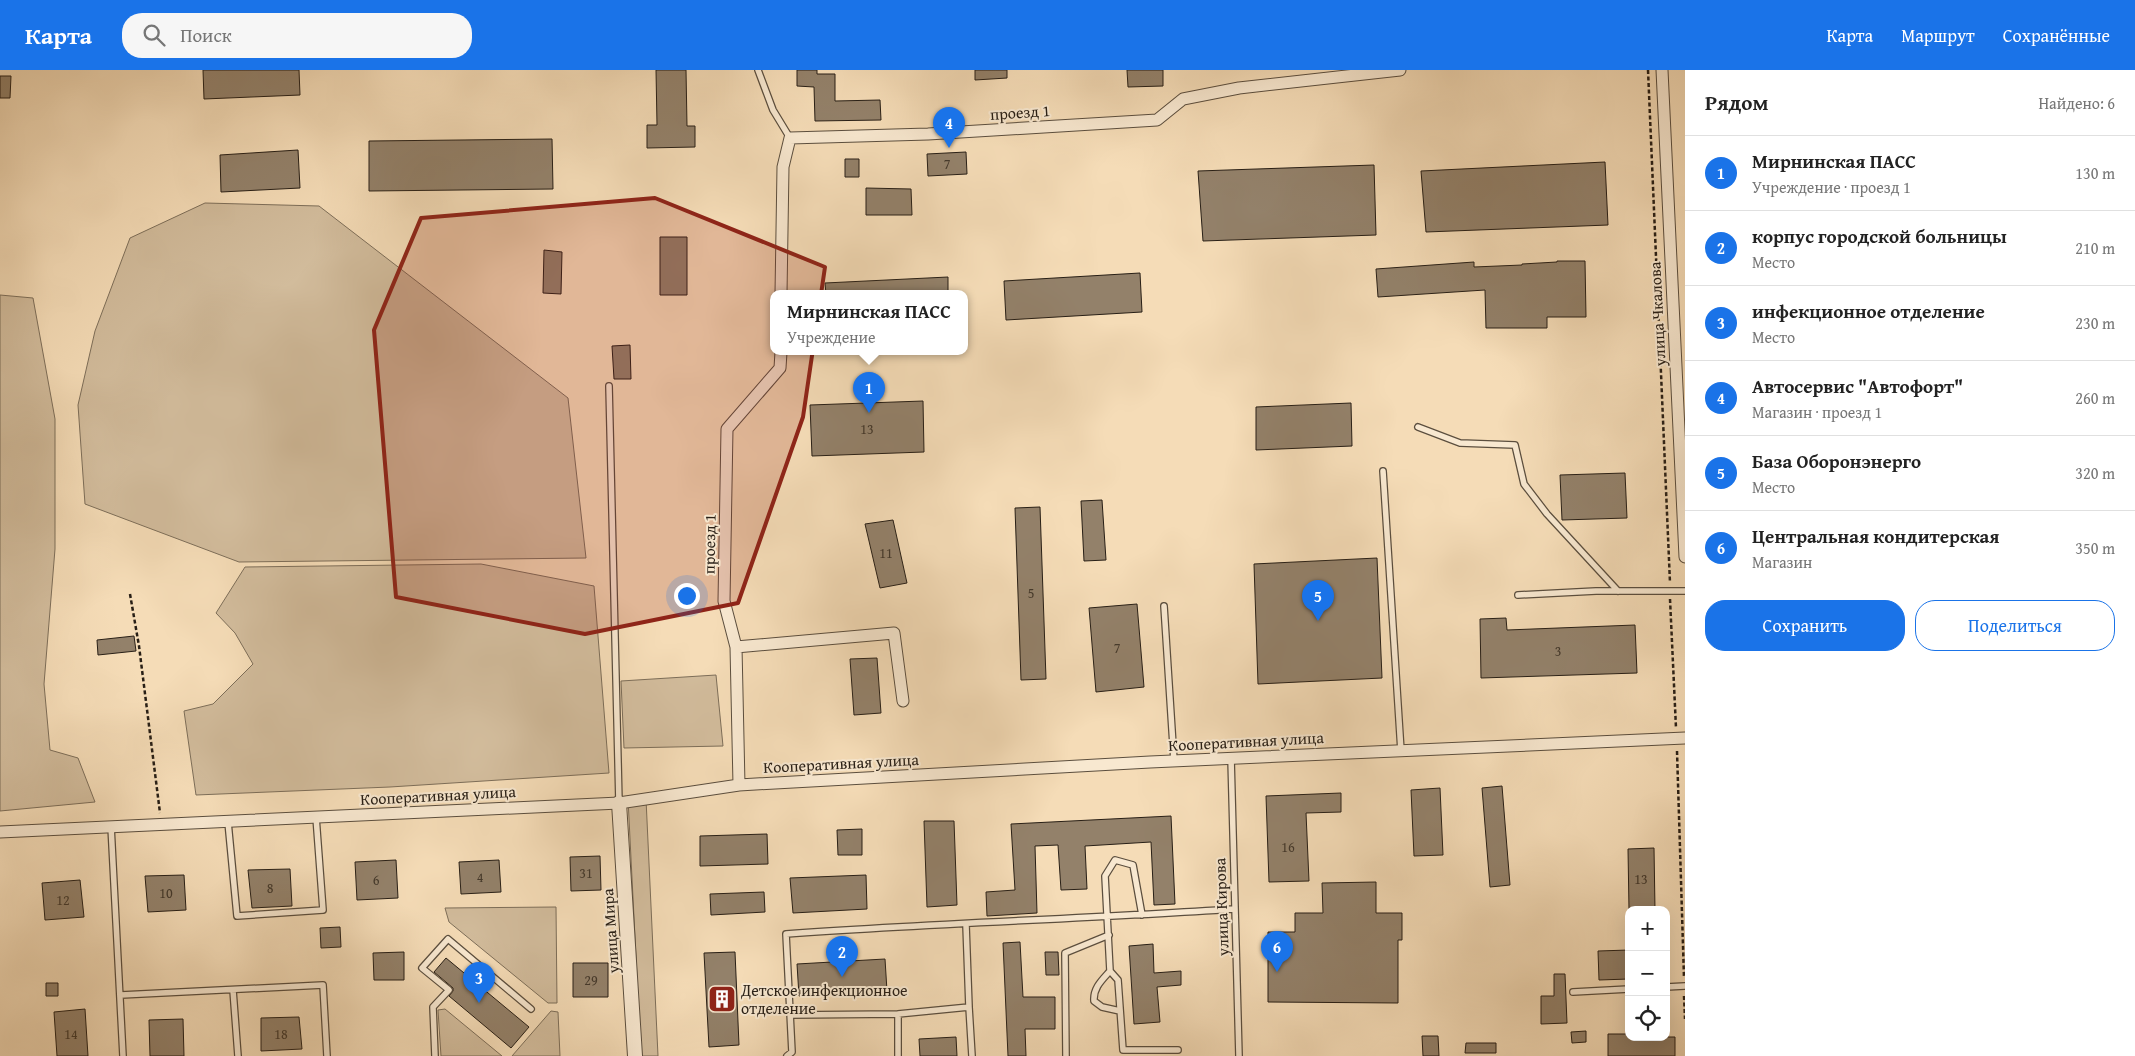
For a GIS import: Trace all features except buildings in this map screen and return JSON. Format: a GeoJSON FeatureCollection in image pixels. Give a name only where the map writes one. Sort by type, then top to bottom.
{"type":"FeatureCollection","features":[{"type":"Feature","properties":{"kind":"street","name":"проезд 1"},"geometry":{"type":"LineString","coordinates":[[790,138],[928,134],[1157,120],[1183,99],[1239,88],[1400,70]]}},
{"type":"Feature","properties":{"kind":"street","name":"улица Чкалова"},"geometry":{"type":"LineString","coordinates":[[1662,70],[1685,557]]}},
{"type":"Feature","properties":{"kind":"street"},"geometry":{"type":"LineString","coordinates":[[782,290],[783,167],[790,138]]}},
{"type":"Feature","properties":{"kind":"street","name":"проезд 1"},"geometry":{"type":"LineString","coordinates":[[739,785],[736,646],[724,600],[727,429],[780,368],[781,355]]}},
{"type":"Feature","properties":{"kind":"street"},"geometry":{"type":"LineString","coordinates":[[736,646],[894,633],[903,701]]}},
{"type":"Feature","properties":{"kind":"street","name":"Кооперативная улица"},"geometry":{"type":"LineString","coordinates":[[0,832],[619,803],[739,785],[1231,758],[1681,739]]}},
{"type":"Feature","properties":{"kind":"street","name":"улица Мира"},"geometry":{"type":"LineString","coordinates":[[619,803],[635,1056]]}},
{"type":"Feature","properties":{"kind":"lane"},"geometry":{"type":"LineString","coordinates":[[758,70],[773,110],[790,138]]}},
{"type":"Feature","properties":{"kind":"lane"},"geometry":{"type":"LineString","coordinates":[[609,386],[619,803]]}},
{"type":"Feature","properties":{"kind":"lane"},"geometry":{"type":"LineString","coordinates":[[1418,427],[1460,442],[1515,445],[1524,484],[1547,514],[1618,591]]}},
{"type":"Feature","properties":{"kind":"lane"},"geometry":{"type":"LineString","coordinates":[[1384,471],[1401,751]]}},
{"type":"Feature","properties":{"kind":"lane"},"geometry":{"type":"LineString","coordinates":[[1518,595],[1618,591],[1685,591]]}},
{"type":"Feature","properties":{"kind":"lane"},"geometry":{"type":"LineString","coordinates":[[1164,606],[1174,761]]}},
{"type":"Feature","properties":{"kind":"lane","name":"улица Кирова"},"geometry":{"type":"LineString","coordinates":[[1231,758],[1239,1056]]}},
{"type":"Feature","properties":{"kind":"lane"},"geometry":{"type":"LineString","coordinates":[[228,822],[237,916],[323,910],[316,817]]}},
{"type":"Feature","properties":{"kind":"lane"},"geometry":{"type":"LineString","coordinates":[[111,826],[123,1056]]}},
{"type":"Feature","properties":{"kind":"lane"},"geometry":{"type":"LineString","coordinates":[[1142,915],[1133,865],[1115,860],[1105,876],[1110,970],[1118,980],[1122,1050],[1178,1050]]}},
{"type":"Feature","properties":{"kind":"lane"},"geometry":{"type":"LineString","coordinates":[[787,1056],[792,1052],[786,934],[882,927],[1107,918],[1234,909]]}},
{"type":"Feature","properties":{"kind":"lane"},"geometry":{"type":"LineString","coordinates":[[966,925],[972,1056]]}},
{"type":"Feature","properties":{"kind":"lane"},"geometry":{"type":"LineString","coordinates":[[1066,1056],[1066,953],[1109,934]]}},
{"type":"Feature","properties":{"kind":"lane"},"geometry":{"type":"LineString","coordinates":[[435,1056],[433,1007],[449,990],[422,968],[448,939],[531,1008]]}},
{"type":"Feature","properties":{"kind":"lane"},"geometry":{"type":"LineString","coordinates":[[1110,970],[1097,987],[1094,1001],[1102,1007],[1120,1011]]}},
{"type":"Feature","properties":{"kind":"lane"},"geometry":{"type":"LineString","coordinates":[[121,995],[323,985],[327,1056]]}},
{"type":"Feature","properties":{"kind":"lane"},"geometry":{"type":"LineString","coordinates":[[1670,987],[1684,986]]}},
{"type":"Feature","properties":{"kind":"lane"},"geometry":{"type":"LineString","coordinates":[[1573,992],[1625,989]]}},
{"type":"Feature","properties":{"kind":"lane"},"geometry":{"type":"LineString","coordinates":[[233,990],[238,1056]]}},
{"type":"Feature","properties":{"kind":"lane"},"geometry":{"type":"LineString","coordinates":[[791,1015],[898,1014],[969,1007]]}},
{"type":"Feature","properties":{"kind":"lane"},"geometry":{"type":"LineString","coordinates":[[898,1014],[898,1056]]}},
{"type":"Feature","properties":{"kind":"path"},"geometry":{"type":"LineString","coordinates":[[1648,70],[1670,591],[1681,739],[1685,1019]]}},
{"type":"Feature","properties":{"kind":"path"},"geometry":{"type":"LineString","coordinates":[[130,594],[140,646],[161,824]]}},
{"type":"Feature","properties":{"kind":"highlighted area"},"geometry":{"type":"Polygon","coordinates":[[[655,198],[825,267],[803,417],[738,603],[585,634],[396,597],[374,330],[421,218],[655,198]]]}},
{"type":"Feature","properties":{"kind":"shaded area"},"geometry":{"type":"Polygon","coordinates":[[[205,203],[319,206],[568,398],[586,558],[239,562],[85,504],[78,405],[95,331],[130,238],[205,203]]]}},
{"type":"Feature","properties":{"kind":"shaded area"},"geometry":{"type":"Polygon","coordinates":[[[0,295],[33,298],[55,419],[55,549],[44,684],[50,750],[78,758],[95,802],[0,811],[0,295]]]}},
{"type":"Feature","properties":{"kind":"shaded area"},"geometry":{"type":"Polygon","coordinates":[[[481,564],[594,586],[609,773],[390,787],[196,795],[184,711],[213,704],[253,664],[235,633],[216,613],[245,567],[481,564]]]}},
{"type":"Feature","properties":{"kind":"shaded area"},"geometry":{"type":"Polygon","coordinates":[[[716,675],[723,746],[624,748],[621,681],[716,675]]]}},
{"type":"Feature","properties":{"kind":"shaded area"},"geometry":{"type":"Polygon","coordinates":[[[628,799],[646,799],[658,1056],[641,1056],[628,799]]]}},
{"type":"Feature","properties":{"kind":"shaded area"},"geometry":{"type":"Polygon","coordinates":[[[556,907],[557,1003],[548,1003],[449,922],[445,908],[556,907]]]}},
{"type":"Feature","properties":{"kind":"shaded area"},"geometry":{"type":"Polygon","coordinates":[[[445,1009],[502,1056],[441,1056],[438,1010],[445,1009]]]}},
{"type":"Feature","properties":{"kind":"shaded area"},"geometry":{"type":"Polygon","coordinates":[[[551,1011],[558,1012],[560,1056],[512,1056],[551,1011]]]}},
{"type":"Feature","properties":{"kind":"place","name":"Автосервис \"Автофорт\""},"geometry":{"type":"Point","coordinates":[949,148]}},
{"type":"Feature","properties":{"kind":"place","name":"Мирнинская ПАСС"},"geometry":{"type":"Point","coordinates":[869,413]}},
{"type":"Feature","properties":{"kind":"place","name":"База Оборонэнерго"},"geometry":{"type":"Point","coordinates":[1318,621]}},
{"type":"Feature","properties":{"kind":"place","name":"Центральная кондитерская"},"geometry":{"type":"Point","coordinates":[1277,972]}},
{"type":"Feature","properties":{"kind":"place","name":"корпус городской больницы"},"geometry":{"type":"Point","coordinates":[842,977]}},
{"type":"Feature","properties":{"kind":"place","name":"Детское инфекционное отделение"},"geometry":{"type":"Point","coordinates":[722,999]}},
{"type":"Feature","properties":{"kind":"place","name":"инфекционное отделение"},"geometry":{"type":"Point","coordinates":[479,1003]}}]}
